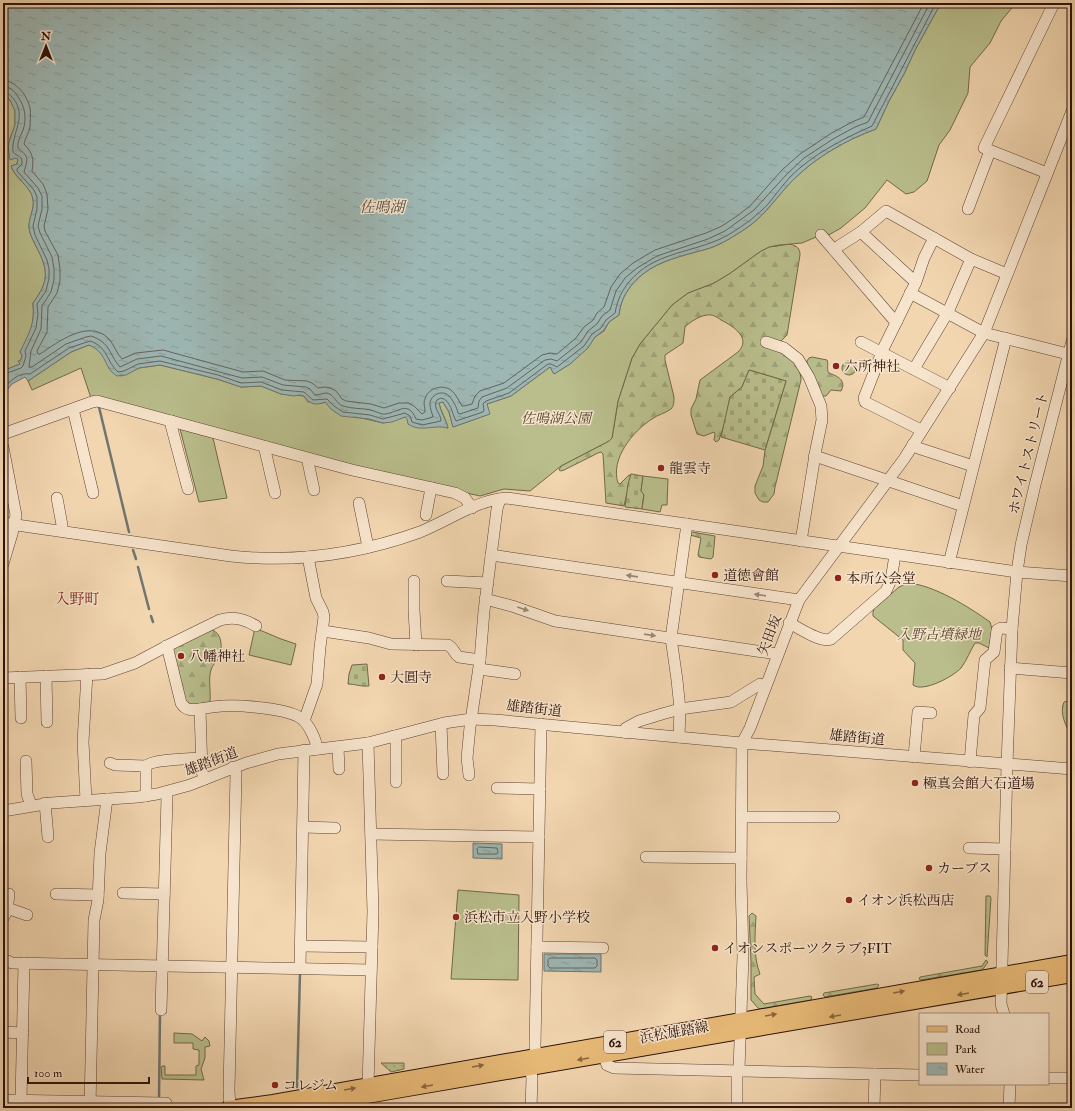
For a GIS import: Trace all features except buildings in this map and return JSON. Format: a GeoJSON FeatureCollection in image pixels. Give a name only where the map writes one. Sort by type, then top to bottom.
{"type":"FeatureCollection","features":[{"type":"Feature","properties":{"kind":"main road","name":"浜松雄踏線"},"geometry":{"type":"LineString","coordinates":[[1002,981],[1072,962]]}},
{"type":"Feature","properties":{"kind":"main road","name":"浜松雄踏線"},"geometry":{"type":"LineString","coordinates":[[302,1108],[533,1062],[741,1026],[1002,981],[1072,975]]}},
{"type":"Feature","properties":{"kind":"main road","name":"浜松雄踏線"},"geometry":{"type":"LineString","coordinates":[[533,1062],[604,1056],[741,1026]]}},
{"type":"Feature","properties":{"kind":"main road","name":"浜松雄踏線"},"geometry":{"type":"LineString","coordinates":[[229,1108],[273,1102],[367,1096]]}},
{"type":"Feature","properties":{"kind":"street"},"geometry":{"type":"LineString","coordinates":[[1047,173],[984,148],[1054,3]]}},
{"type":"Feature","properties":{"kind":"street","name":"矢田坂"},"geometry":{"type":"LineString","coordinates":[[742,743],[750,728],[777,654],[799,600],[888,481],[950,388],[984,332],[1072,111]]}},
{"type":"Feature","properties":{"kind":"street"},"geometry":{"type":"LineString","coordinates":[[968,208],[990,150]]}},
{"type":"Feature","properties":{"kind":"street"},"geometry":{"type":"LineString","coordinates":[[834,250],[861,232],[886,211],[971,259],[1007,274]]}},
{"type":"Feature","properties":{"kind":"street"},"geometry":{"type":"LineString","coordinates":[[861,232],[916,280]]}},
{"type":"Feature","properties":{"kind":"street"},"geometry":{"type":"LineString","coordinates":[[821,235],[892,319],[897,321]]}},
{"type":"Feature","properties":{"kind":"street"},"geometry":{"type":"LineString","coordinates":[[922,430],[865,402],[864,398],[882,353],[934,238]]}},
{"type":"Feature","properties":{"kind":"street"},"geometry":{"type":"LineString","coordinates":[[914,369],[948,312],[971,259]]}},
{"type":"Feature","properties":{"kind":"street"},"geometry":{"type":"LineString","coordinates":[[910,293],[984,332],[1070,354]]}},
{"type":"Feature","properties":{"kind":"street"},"geometry":{"type":"LineString","coordinates":[[949,563],[1006,338]]}},
{"type":"Feature","properties":{"kind":"street","name":"ホワイトストリート"},"geometry":{"type":"LineString","coordinates":[[1004,1013],[1001,1004],[1007,765],[1012,629],[1017,572],[1021,545],[1033,492],[1070,354],[1072,341]]}},
{"type":"Feature","properties":{"kind":"street"},"geometry":{"type":"LineString","coordinates":[[766,342],[784,348],[798,359],[809,377],[821,406],[822,420],[814,457],[801,541]]}},
{"type":"Feature","properties":{"kind":"street"},"geometry":{"type":"LineString","coordinates":[[861,342],[950,388]]}},
{"type":"Feature","properties":{"kind":"street"},"geometry":{"type":"LineString","coordinates":[[3,434],[97,401],[309,459],[460,495],[465,498],[472,508]]}},
{"type":"Feature","properties":{"kind":"street"},"geometry":{"type":"LineString","coordinates":[[73,409],[93,493]]}},
{"type":"Feature","properties":{"kind":"street"},"geometry":{"type":"LineString","coordinates":[[172,421],[171,425],[188,489]]}},
{"type":"Feature","properties":{"kind":"street"},"geometry":{"type":"LineString","coordinates":[[913,444],[918,448],[973,466]]}},
{"type":"Feature","properties":{"kind":"street"},"geometry":{"type":"LineString","coordinates":[[3,447],[7,494],[16,515],[8,524],[3,564]]}},
{"type":"Feature","properties":{"kind":"street"},"geometry":{"type":"LineString","coordinates":[[266,447],[265,450],[275,493]]}},
{"type":"Feature","properties":{"kind":"street"},"geometry":{"type":"LineString","coordinates":[[814,457],[963,506]]}},
{"type":"Feature","properties":{"kind":"street"},"geometry":{"type":"LineString","coordinates":[[309,459],[308,462],[314,490]]}},
{"type":"Feature","properties":{"kind":"street"},"geometry":{"type":"LineString","coordinates":[[426,515],[431,488]]}},
{"type":"Feature","properties":{"kind":"street"},"geometry":{"type":"LineString","coordinates":[[58,498],[62,525],[61,531]]}},
{"type":"Feature","properties":{"kind":"street"},"geometry":{"type":"LineString","coordinates":[[8,524],[236,556],[270,558],[308,557],[368,547],[420,531],[491,501],[500,499],[515,499],[949,563],[1017,572],[1072,576]]}},
{"type":"Feature","properties":{"kind":"street"},"geometry":{"type":"LineString","coordinates":[[469,775],[467,758],[471,719],[479,665],[485,600],[497,509],[500,499]]}},
{"type":"Feature","properties":{"kind":"street"},"geometry":{"type":"LineString","coordinates":[[359,503],[368,547]]}},
{"type":"Feature","properties":{"kind":"street"},"geometry":{"type":"LineString","coordinates":[[679,737],[680,709],[678,680],[671,638],[687,524]]}},
{"type":"Feature","properties":{"kind":"street"},"geometry":{"type":"LineString","coordinates":[[491,555],[799,600]]}},
{"type":"Feature","properties":{"kind":"street"},"geometry":{"type":"LineString","coordinates":[[789,623],[821,640],[831,639],[886,591],[891,580],[895,555]]}},
{"type":"Feature","properties":{"kind":"street"},"geometry":{"type":"LineString","coordinates":[[304,721],[317,684],[324,617],[316,598],[308,557]]}},
{"type":"Feature","properties":{"kind":"street"},"geometry":{"type":"LineString","coordinates":[[414,581],[416,645]]}},
{"type":"Feature","properties":{"kind":"street"},"geometry":{"type":"LineString","coordinates":[[447,581],[488,583]]}},
{"type":"Feature","properties":{"kind":"street"},"geometry":{"type":"LineString","coordinates":[[485,600],[521,609],[550,620],[777,654]]}},
{"type":"Feature","properties":{"kind":"street"},"geometry":{"type":"LineString","coordinates":[[3,678],[103,674],[135,663],[220,620],[227,618],[241,619],[256,626]]}},
{"type":"Feature","properties":{"kind":"street"},"geometry":{"type":"LineString","coordinates":[[970,762],[974,715],[980,708],[985,660],[994,652],[997,630],[1001,628],[1012,629]]}},
{"type":"Feature","properties":{"kind":"street"},"geometry":{"type":"LineString","coordinates":[[323,631],[369,638],[391,644],[448,645],[452,647],[456,655],[459,657],[479,665],[514,674]]}},
{"type":"Feature","properties":{"kind":"street"},"geometry":{"type":"LineString","coordinates":[[166,646],[181,703],[184,708],[189,710],[220,706],[256,707],[297,715],[304,721],[316,741],[317,749]]}},
{"type":"Feature","properties":{"kind":"street"},"geometry":{"type":"LineString","coordinates":[[1010,668],[1072,673]]}},
{"type":"Feature","properties":{"kind":"street"},"geometry":{"type":"LineString","coordinates":[[86,800],[82,742],[87,674]]}},
{"type":"Feature","properties":{"kind":"street"},"geometry":{"type":"LineString","coordinates":[[46,676],[47,722]]}},
{"type":"Feature","properties":{"kind":"street"},"geometry":{"type":"LineString","coordinates":[[20,677],[21,718]]}},
{"type":"Feature","properties":{"kind":"street"},"geometry":{"type":"LineString","coordinates":[[626,733],[626,728],[639,721],[680,709],[731,702],[760,684],[765,686]]}},
{"type":"Feature","properties":{"kind":"street"},"geometry":{"type":"LineString","coordinates":[[200,709],[202,772],[205,779]]}},
{"type":"Feature","properties":{"kind":"street"},"geometry":{"type":"LineString","coordinates":[[914,757],[918,712],[931,713]]}},
{"type":"Feature","properties":{"kind":"street","name":"雄踏街道"},"geometry":{"type":"LineString","coordinates":[[3,811],[30,805],[146,796],[166,792],[205,779],[233,767],[267,757],[304,750],[368,743],[441,724],[471,719],[970,762],[1072,769]]}},
{"type":"Feature","properties":{"kind":"street"},"geometry":{"type":"LineString","coordinates":[[441,724],[443,774]]}},
{"type":"Feature","properties":{"kind":"street"},"geometry":{"type":"LineString","coordinates":[[531,1108],[535,1046],[541,724]]}},
{"type":"Feature","properties":{"kind":"street"},"geometry":{"type":"LineString","coordinates":[[394,736],[396,742],[396,782]]}},
{"type":"Feature","properties":{"kind":"street"},"geometry":{"type":"LineString","coordinates":[[367,1096],[373,904],[368,743]]}},
{"type":"Feature","properties":{"kind":"street"},"geometry":{"type":"LineString","coordinates":[[737,1108],[743,956],[741,858],[742,743]]}},
{"type":"Feature","properties":{"kind":"street"},"geometry":{"type":"LineString","coordinates":[[338,747],[339,769]]}},
{"type":"Feature","properties":{"kind":"street"},"geometry":{"type":"LineString","coordinates":[[300,968],[304,750]]}},
{"type":"Feature","properties":{"kind":"street"},"geometry":{"type":"LineString","coordinates":[[110,763],[115,765],[146,766],[148,763],[202,758]]}},
{"type":"Feature","properties":{"kind":"street"},"geometry":{"type":"LineString","coordinates":[[26,761],[27,794],[30,805]]}},
{"type":"Feature","properties":{"kind":"street"},"geometry":{"type":"LineString","coordinates":[[146,766],[146,796]]}},
{"type":"Feature","properties":{"kind":"street"},"geometry":{"type":"LineString","coordinates":[[229,1108],[236,774],[233,767]]}},
{"type":"Feature","properties":{"kind":"street"},"geometry":{"type":"LineString","coordinates":[[497,788],[540,789]]}},
{"type":"Feature","properties":{"kind":"street"},"geometry":{"type":"LineString","coordinates":[[161,1010],[166,792]]}},
{"type":"Feature","properties":{"kind":"street"},"geometry":{"type":"LineString","coordinates":[[90,1105],[94,920],[98,895],[100,853],[106,799]]}},
{"type":"Feature","properties":{"kind":"street"},"geometry":{"type":"LineString","coordinates":[[45,804],[48,837]]}},
{"type":"Feature","properties":{"kind":"street"},"geometry":{"type":"LineString","coordinates":[[742,817],[834,817]]}},
{"type":"Feature","properties":{"kind":"street"},"geometry":{"type":"LineString","coordinates":[[303,827],[335,828]]}},
{"type":"Feature","properties":{"kind":"street"},"geometry":{"type":"LineString","coordinates":[[371,834],[539,836]]}},
{"type":"Feature","properties":{"kind":"street"},"geometry":{"type":"LineString","coordinates":[[969,848],[1005,849]]}},
{"type":"Feature","properties":{"kind":"street"},"geometry":{"type":"LineString","coordinates":[[646,857],[741,858]]}},
{"type":"Feature","properties":{"kind":"street"},"geometry":{"type":"LineString","coordinates":[[123,893],[164,894]]}},
{"type":"Feature","properties":{"kind":"street"},"geometry":{"type":"LineString","coordinates":[[9,894],[5,913],[27,915]]}},
{"type":"Feature","properties":{"kind":"street"},"geometry":{"type":"LineString","coordinates":[[56,894],[98,895]]}},
{"type":"Feature","properties":{"kind":"street"},"geometry":{"type":"LineString","coordinates":[[301,946],[372,947]]}},
{"type":"Feature","properties":{"kind":"street"},"geometry":{"type":"LineString","coordinates":[[537,947],[604,948]]}},
{"type":"Feature","properties":{"kind":"street"},"geometry":{"type":"LineString","coordinates":[[3,959],[10,963],[371,970]]}},
{"type":"Feature","properties":{"kind":"street"},"geometry":{"type":"LineString","coordinates":[[21,1100],[24,963]]}},
{"type":"Feature","properties":{"kind":"street"},"geometry":{"type":"LineString","coordinates":[[3,1032],[22,1033]]}},
{"type":"Feature","properties":{"kind":"street"},"geometry":{"type":"LineString","coordinates":[[604,1056],[607,1065],[610,1067],[919,1075]]}},
{"type":"Feature","properties":{"kind":"street"},"geometry":{"type":"LineString","coordinates":[[874,1108],[875,1074]]}},
{"type":"Feature","properties":{"kind":"street"},"geometry":{"type":"LineString","coordinates":[[1049,1078],[1072,1078]]}},
{"type":"Feature","properties":{"kind":"street"},"geometry":{"type":"LineString","coordinates":[[1009,1108],[1010,1085]]}},
{"type":"Feature","properties":{"kind":"street"},"geometry":{"type":"LineString","coordinates":[[3,1100],[90,1105],[163,1103],[166,1104],[168,1108]]}},
{"type":"Feature","properties":{"kind":"green space","name":"佐鳴湖公園"},"geometry":{"type":"Polygon","coordinates":[[[941,3],[1016,3],[1001,21],[990,43],[970,67],[968,93],[950,130],[939,145],[927,181],[914,192],[906,194],[887,180],[865,208],[841,228],[825,237],[823,234],[802,243],[769,247],[714,283],[688,293],[672,305],[640,344],[632,358],[618,401],[612,438],[561,466],[530,491],[504,489],[480,496],[353,467],[91,398],[81,368],[32,390],[28,381],[71,352],[89,345],[103,355],[111,370],[117,375],[121,376],[139,368],[160,365],[217,379],[241,387],[261,386],[281,394],[304,396],[308,402],[325,402],[335,412],[383,423],[405,417],[432,427],[441,426],[448,428],[439,403],[443,402],[449,412],[453,427],[489,414],[487,404],[511,396],[550,367],[554,374],[570,364],[587,348],[595,337],[604,331],[609,322],[619,315],[625,295],[633,283],[644,273],[664,262],[710,248],[737,234],[759,218],[787,186],[811,164],[854,138],[876,129],[915,50],[941,3]]]}},
{"type":"Feature","properties":{"kind":"green space"},"geometry":{"type":"Polygon","coordinates":[[[3,94],[10,100],[15,111],[15,125],[10,138],[11,159],[18,159],[17,164],[11,166],[16,175],[32,194],[33,206],[29,229],[45,269],[42,288],[33,303],[33,317],[29,334],[20,352],[22,355],[20,364],[5,370],[3,369],[3,94]]]}},
{"type":"Feature","properties":{"kind":"green space"},"geometry":{"type":"Polygon","coordinates":[[[790,244],[798,248],[800,255],[787,335],[780,342],[797,365],[801,380],[774,494],[768,502],[759,500],[755,493],[755,486],[763,466],[765,450],[786,381],[749,370],[742,387],[730,397],[726,419],[719,440],[716,442],[714,440],[714,432],[704,436],[697,434],[691,415],[691,409],[696,399],[700,380],[738,352],[742,347],[743,342],[742,337],[735,329],[711,315],[701,317],[687,325],[685,327],[683,343],[665,355],[674,397],[673,405],[667,412],[645,424],[631,438],[620,455],[616,474],[618,483],[620,484],[629,475],[631,475],[624,506],[606,503],[603,454],[601,452],[564,470],[559,470],[561,466],[612,438],[618,401],[632,358],[640,344],[672,305],[688,293],[714,283],[729,274],[761,251],[769,247],[790,244]]]}},
{"type":"Feature","properties":{"kind":"green space"},"geometry":{"type":"Polygon","coordinates":[[[812,357],[827,360],[829,373],[838,377],[842,381],[843,387],[841,391],[831,390],[826,396],[822,396],[807,365],[807,361],[812,357]]]}},
{"type":"Feature","properties":{"kind":"green space"},"geometry":{"type":"Polygon","coordinates":[[[846,361],[852,361],[856,365],[856,371],[852,375],[846,375],[842,371],[842,365],[846,361]]]}},
{"type":"Feature","properties":{"kind":"green space"},"geometry":{"type":"Polygon","coordinates":[[[749,370],[786,381],[765,450],[721,437],[730,397],[742,387],[749,370]]]}},
{"type":"Feature","properties":{"kind":"green space"},"geometry":{"type":"Polygon","coordinates":[[[180,429],[213,438],[227,498],[199,502],[180,429]]]}},
{"type":"Feature","properties":{"kind":"green space"},"geometry":{"type":"Polygon","coordinates":[[[631,474],[643,476],[641,491],[644,494],[642,509],[625,507],[631,474]]]}},
{"type":"Feature","properties":{"kind":"green space"},"geometry":{"type":"Polygon","coordinates":[[[643,476],[668,479],[667,505],[662,505],[660,512],[642,509],[644,495],[641,491],[643,476]]]}},
{"type":"Feature","properties":{"kind":"green space"},"geometry":{"type":"Polygon","coordinates":[[[692,532],[715,536],[713,557],[711,559],[699,557],[698,555],[701,538],[690,535],[692,532]]]}},
{"type":"Feature","properties":{"kind":"green space","name":"入野古墳緑地"},"geometry":{"type":"Polygon","coordinates":[[[908,583],[929,588],[951,598],[990,622],[992,629],[989,648],[979,643],[975,643],[961,668],[945,679],[924,687],[913,685],[915,663],[903,650],[903,640],[873,616],[874,609],[899,587],[908,583]]]}},
{"type":"Feature","properties":{"kind":"green space"},"geometry":{"type":"Polygon","coordinates":[[[255,628],[296,644],[291,665],[249,655],[255,628]]]}},
{"type":"Feature","properties":{"kind":"green space"},"geometry":{"type":"Polygon","coordinates":[[[212,630],[220,637],[221,649],[219,657],[212,667],[210,674],[210,701],[209,703],[186,706],[171,649],[212,630]]]}},
{"type":"Feature","properties":{"kind":"green space"},"geometry":{"type":"Polygon","coordinates":[[[367,664],[369,686],[348,684],[352,665],[367,664]]]}},
{"type":"Feature","properties":{"kind":"green space"},"geometry":{"type":"Polygon","coordinates":[[[1072,700],[1072,736],[1066,724],[1062,710],[1064,702],[1072,700]]]}},
{"type":"Feature","properties":{"kind":"green space"},"geometry":{"type":"Polygon","coordinates":[[[458,890],[519,895],[518,980],[451,979],[458,890]]]}},
{"type":"Feature","properties":{"kind":"green space"},"geometry":{"type":"Polygon","coordinates":[[[986,896],[990,896],[991,898],[987,957],[985,955],[986,896]]]}},
{"type":"Feature","properties":{"kind":"green space"},"geometry":{"type":"Polygon","coordinates":[[[752,913],[756,916],[755,953],[760,974],[754,977],[755,994],[764,1004],[810,996],[812,997],[811,1000],[759,1009],[751,1000],[749,916],[752,913]]]}},
{"type":"Feature","properties":{"kind":"green space"},"geometry":{"type":"Polygon","coordinates":[[[986,960],[988,962],[981,970],[921,980],[919,979],[920,977],[982,966],[986,960]]]}},
{"type":"Feature","properties":{"kind":"green space"},"geometry":{"type":"Polygon","coordinates":[[[877,984],[879,985],[877,988],[825,997],[823,995],[824,993],[877,984]]]}},
{"type":"Feature","properties":{"kind":"green space"},"geometry":{"type":"Polygon","coordinates":[[[174,1033],[192,1034],[202,1041],[205,1037],[209,1041],[210,1046],[205,1047],[205,1058],[201,1069],[204,1080],[162,1079],[162,1066],[165,1066],[165,1075],[196,1075],[196,1066],[199,1065],[199,1050],[193,1049],[193,1043],[174,1043],[174,1033]]]}},
{"type":"Feature","properties":{"kind":"green space"},"geometry":{"type":"Polygon","coordinates":[[[381,1063],[404,1063],[404,1069],[391,1072],[381,1063]]]}},
{"type":"Feature","properties":{"kind":"water","name":"佐鳴湖"},"geometry":{"type":"Polygon","coordinates":[[[3,3],[941,3],[915,50],[876,129],[854,138],[811,164],[787,186],[759,218],[737,234],[710,248],[664,262],[644,273],[633,283],[625,295],[619,315],[609,322],[604,330],[595,337],[588,348],[570,364],[554,374],[550,367],[511,396],[487,404],[490,414],[453,427],[449,412],[443,402],[439,403],[448,428],[418,428],[408,424],[405,417],[392,422],[383,423],[369,419],[341,416],[331,409],[325,402],[313,404],[304,396],[281,394],[261,386],[241,387],[217,379],[160,365],[139,368],[126,375],[117,376],[109,369],[103,356],[95,348],[89,345],[71,352],[28,381],[25,377],[12,384],[3,395],[3,369],[5,370],[20,364],[18,361],[21,360],[22,355],[20,352],[29,334],[33,317],[33,303],[42,288],[45,269],[29,229],[33,206],[32,195],[16,175],[11,166],[17,164],[18,159],[16,158],[10,160],[8,145],[15,125],[15,111],[10,100],[3,94],[3,3]]]}},
{"type":"Feature","properties":{"kind":"water"},"geometry":{"type":"Polygon","coordinates":[[[473,843],[502,844],[502,859],[473,858],[473,843]]]}},
{"type":"Feature","properties":{"kind":"water"},"geometry":{"type":"Polygon","coordinates":[[[544,954],[601,954],[601,972],[544,971],[544,954]]]}},
{"type":"Feature","properties":{"kind":"waterway"},"geometry":{"type":"LineString","coordinates":[[99,407],[129,532]]}},
{"type":"Feature","properties":{"kind":"waterway"},"geometry":{"type":"LineString","coordinates":[[133,550],[136,559]]}},
{"type":"Feature","properties":{"kind":"waterway"},"geometry":{"type":"LineString","coordinates":[[138,567],[149,609]]}},
{"type":"Feature","properties":{"kind":"waterway"},"geometry":{"type":"LineString","coordinates":[[151,616],[153,622]]}},
{"type":"Feature","properties":{"kind":"waterway"},"geometry":{"type":"LineString","coordinates":[[297,1087],[300,973]]}},
{"type":"Feature","properties":{"kind":"waterway"},"geometry":{"type":"LineString","coordinates":[[159,1099],[160,1013]]}},
{"type":"Feature","properties":{"kind":"place","name":"六所神社"},"geometry":{"type":"Point","coordinates":[836,366]}},
{"type":"Feature","properties":{"kind":"place","name":"龍雲寺"},"geometry":{"type":"Point","coordinates":[661,468]}},
{"type":"Feature","properties":{"kind":"place","name":"道徳會館"},"geometry":{"type":"Point","coordinates":[715,575]}},
{"type":"Feature","properties":{"kind":"place","name":"本所公会堂"},"geometry":{"type":"Point","coordinates":[838,578]}},
{"type":"Feature","properties":{"kind":"place","name":"八幡神社"},"geometry":{"type":"Point","coordinates":[181,656]}},
{"type":"Feature","properties":{"kind":"place","name":"大圓寺"},"geometry":{"type":"Point","coordinates":[382,677]}},
{"type":"Feature","properties":{"kind":"place","name":"極真会館大石道場"},"geometry":{"type":"Point","coordinates":[915,783]}},
{"type":"Feature","properties":{"kind":"place","name":"カーブス"},"geometry":{"type":"Point","coordinates":[929,868]}},
{"type":"Feature","properties":{"kind":"place","name":"イオン浜松西店"},"geometry":{"type":"Point","coordinates":[849,900]}},
{"type":"Feature","properties":{"kind":"place","name":"浜松市立入野小学校"},"geometry":{"type":"Point","coordinates":[456,917]}},
{"type":"Feature","properties":{"kind":"place","name":"イオンスポーツクラブ3FIT"},"geometry":{"type":"Point","coordinates":[715,948]}},
{"type":"Feature","properties":{"kind":"place","name":"コレジム"},"geometry":{"type":"Point","coordinates":[275,1085]}},
{"type":"Feature","properties":{"kind":"district","name":"入野町"},"geometry":{"type":"Point","coordinates":[77,599]}}]}
